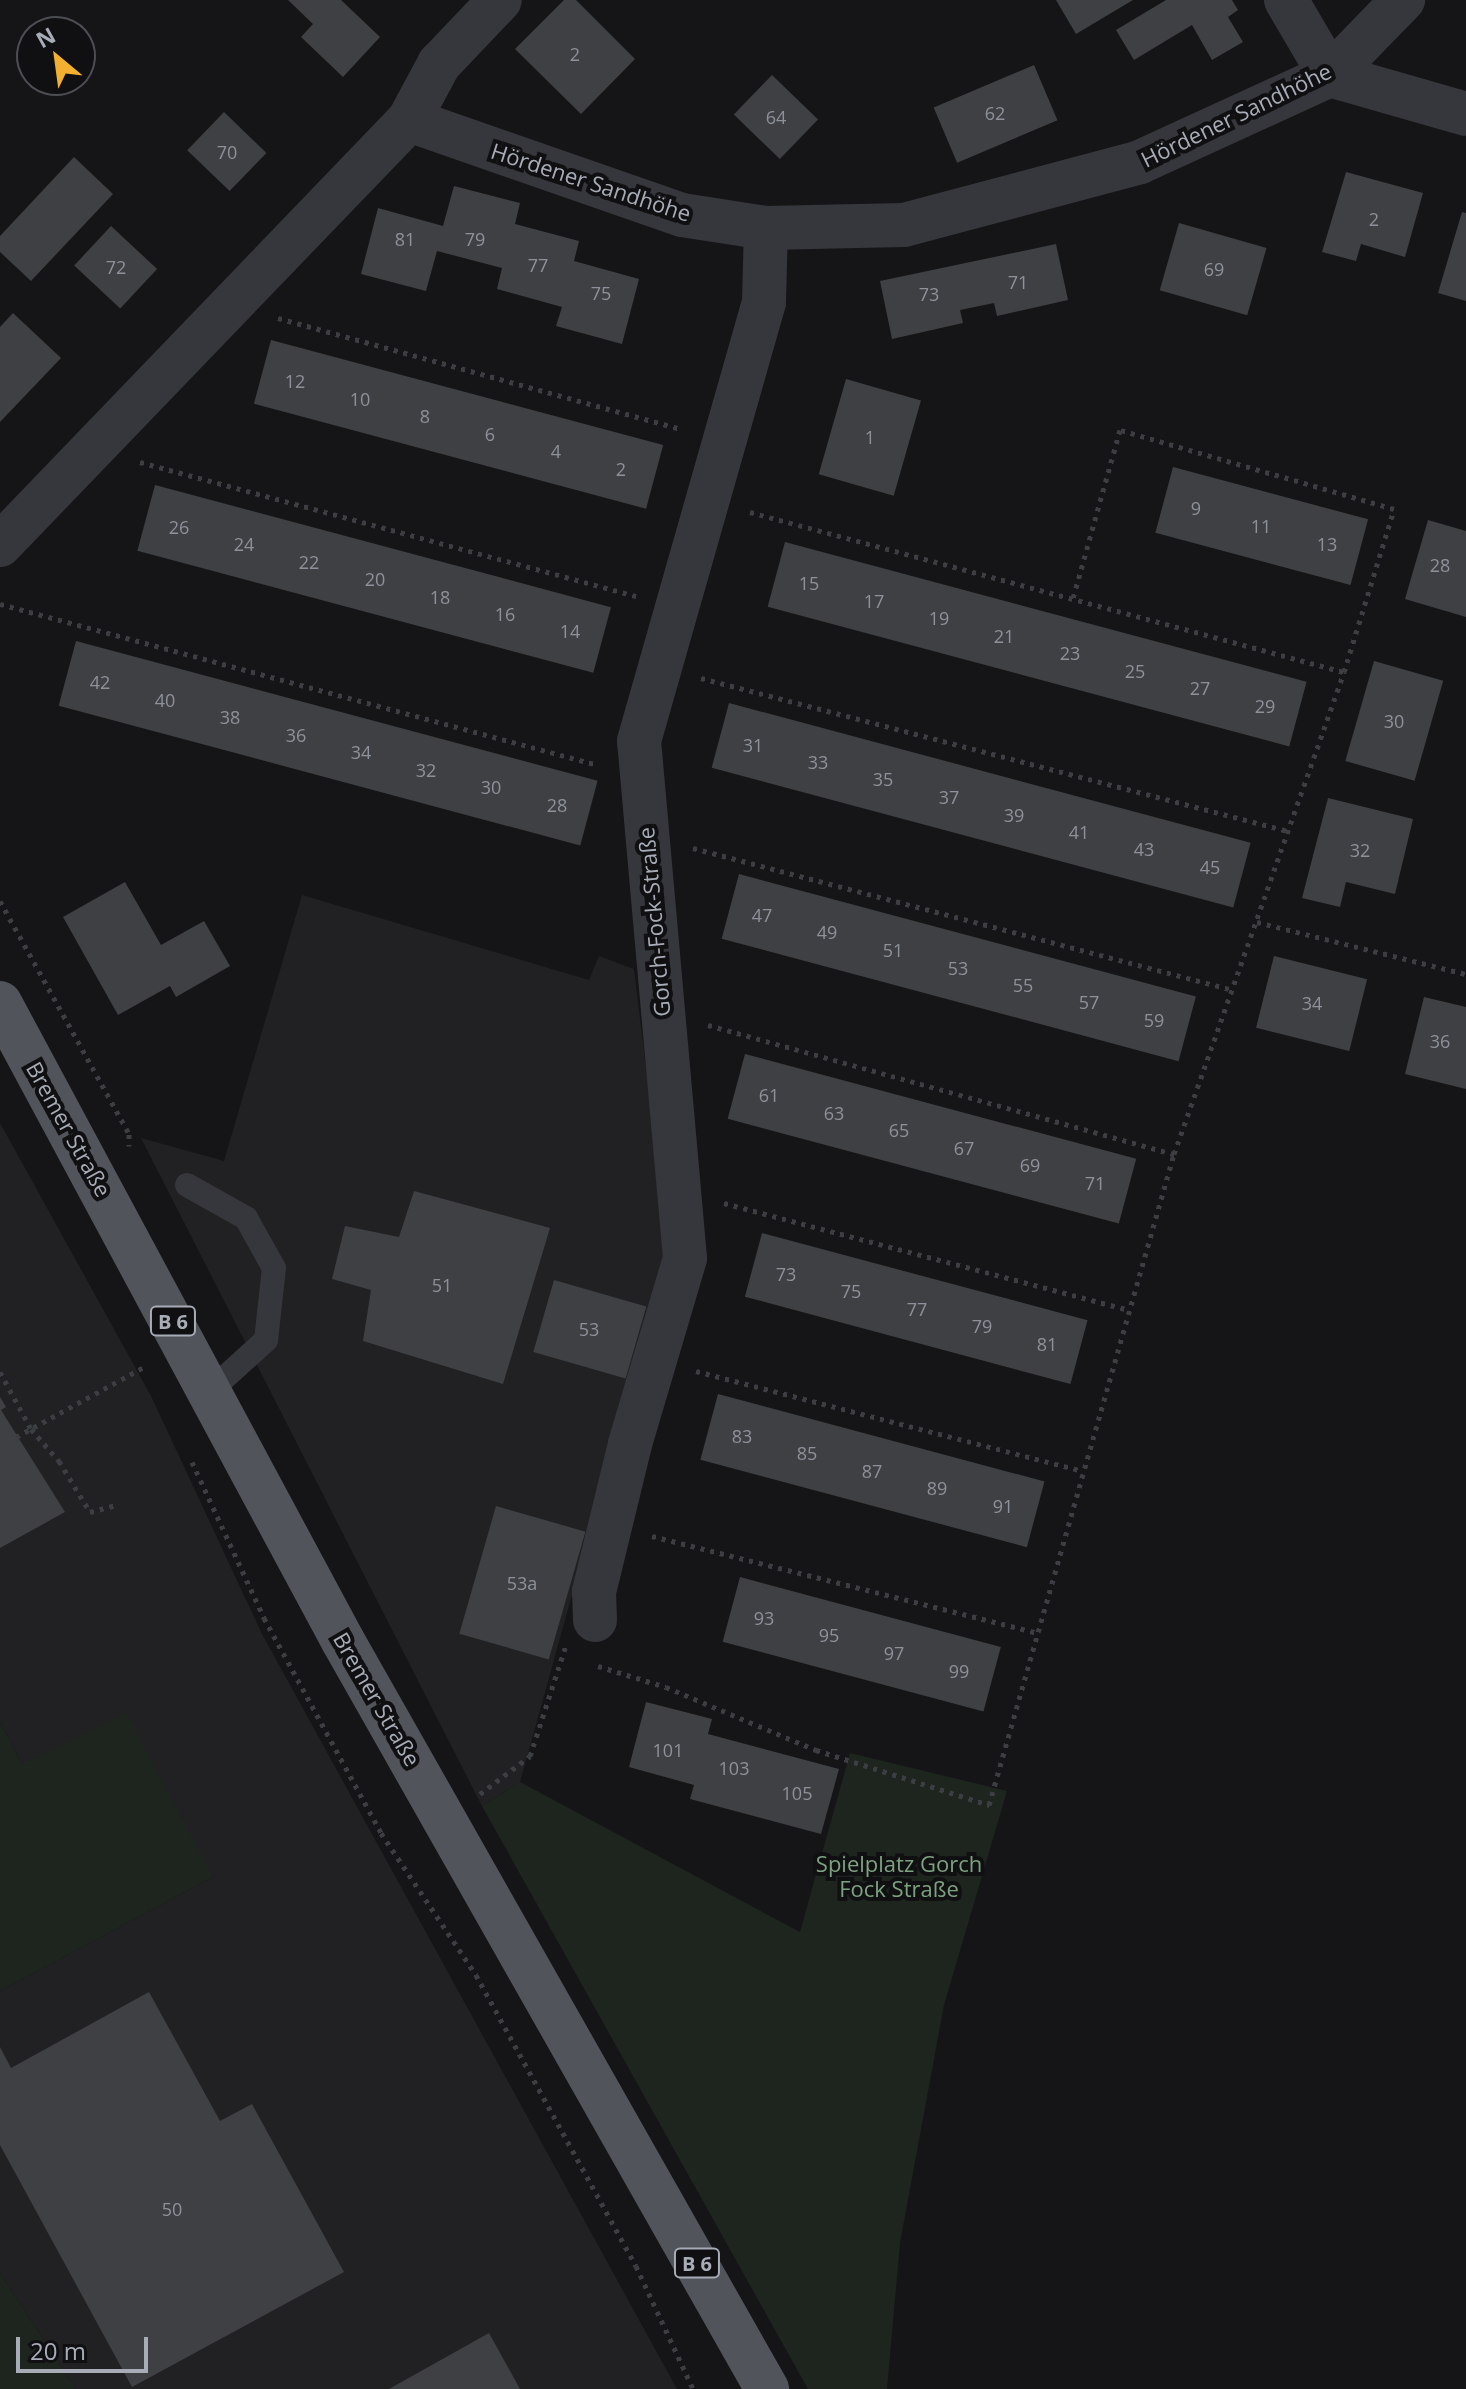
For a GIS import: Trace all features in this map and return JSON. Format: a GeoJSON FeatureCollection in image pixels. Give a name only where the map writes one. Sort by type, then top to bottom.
{"type":"FeatureCollection","features":[{"type":"Feature","properties":{"kind":"main road","name":"Bremer Straße"},"geometry":{"type":"LineString","coordinates":[[0,1003],[343,1641],[767,2389]]}},
{"type":"Feature","properties":{"kind":"street"},"geometry":{"type":"LineString","coordinates":[[0,545],[409,120],[439,64],[500,0]]}},
{"type":"Feature","properties":{"kind":"street"},"geometry":{"type":"LineString","coordinates":[[1286,0],[1330,75],[1466,114]]}},
{"type":"Feature","properties":{"kind":"street","name":"Hördener Sandhöhe"},"geometry":{"type":"LineString","coordinates":[[409,120],[682,215],[766,228],[904,225],[1140,162],[1330,75],[1403,0]]}},
{"type":"Feature","properties":{"kind":"street","name":"Gorch-Fock-Straße"},"geometry":{"type":"LineString","coordinates":[[595,1620],[594,1592],[685,1258],[639,741],[704,499],[764,302],[766,228]]}},
{"type":"Feature","properties":{"kind":"lane"},"geometry":{"type":"LineString","coordinates":[[187,1185],[246,1218],[274,1268],[266,1340],[210,1391]]}},
{"type":"Feature","properties":{"kind":"path"},"geometry":{"type":"LineString","coordinates":[[231,305],[722,440]]}},
{"type":"Feature","properties":{"kind":"path"},"geometry":{"type":"LineString","coordinates":[[590,1663],[666,1687],[816,1750],[989,1805],[1174,1154],[1344,672],[1394,509],[1120,430],[1073,598]]}},
{"type":"Feature","properties":{"kind":"path"},"geometry":{"type":"LineString","coordinates":[[93,449],[675,606]]}},
{"type":"Feature","properties":{"kind":"path"},"geometry":{"type":"LineString","coordinates":[[704,499],[1344,672]]}},
{"type":"Feature","properties":{"kind":"path"},"geometry":{"type":"LineString","coordinates":[[0,604],[642,777]]}},
{"type":"Feature","properties":{"kind":"path"},"geometry":{"type":"LineString","coordinates":[[659,667],[1288,831]]}},
{"type":"Feature","properties":{"kind":"path"},"geometry":{"type":"LineString","coordinates":[[648,845],[694,848],[1233,990]]}},
{"type":"Feature","properties":{"kind":"path"},"geometry":{"type":"LineString","coordinates":[[1257,922],[1466,974]]}},
{"type":"Feature","properties":{"kind":"path"},"geometry":{"type":"LineString","coordinates":[[663,1020],[712,1025],[1174,1154]]}},
{"type":"Feature","properties":{"kind":"path"},"geometry":{"type":"LineString","coordinates":[[679,1198],[732,1204],[1129,1310]]}},
{"type":"Feature","properties":{"kind":"path"},"geometry":{"type":"LineString","coordinates":[[136,1353],[149,1375]]}},
{"type":"Feature","properties":{"kind":"path"},"geometry":{"type":"LineString","coordinates":[[655,1360],[1082,1471]]}},
{"type":"Feature","properties":{"kind":"path"},"geometry":{"type":"LineString","coordinates":[[16,1437],[144,1367]]}},
{"type":"Feature","properties":{"kind":"path"},"geometry":{"type":"LineString","coordinates":[[0,1372],[31,1429],[59,1461],[90,1512],[117,1505]]}},
{"type":"Feature","properties":{"kind":"path"},"geometry":{"type":"LineString","coordinates":[[189,1457],[264,1618],[381,1833],[476,1975],[636,2266],[693,2389]]}},
{"type":"Feature","properties":{"kind":"path"},"geometry":{"type":"LineString","coordinates":[[611,1525],[1039,1633]]}},
{"type":"Feature","properties":{"kind":"path"},"geometry":{"type":"LineString","coordinates":[[446,1820],[530,1756],[559,1653],[595,1620]]}},
{"type":"Feature","properties":{"kind":"path"},"geometry":{"type":"LineString","coordinates":[[559,1653],[574,1658]]}},
{"type":"Feature","properties":{"kind":"shaded area"},"geometry":{"type":"Polygon","coordinates":[[[302,895],[589,980],[599,956],[634,969],[668,1250],[520,1782],[482,1806],[141,1138],[224,1161],[302,895]]]}},
{"type":"Feature","properties":{"kind":"shaded area"},"geometry":{"type":"Polygon","coordinates":[[[0,1123],[151,1396],[262,1634],[677,2389],[76,2389],[0,2273],[0,1991],[213,1877],[22,1764],[0,1722],[0,1123]]]}},
{"type":"Feature","properties":{"kind":"green space"},"geometry":{"type":"Polygon","coordinates":[[[126,1713],[213,1877],[0,1991],[0,1722],[22,1764],[126,1713]]]}},
{"type":"Feature","properties":{"kind":"green space","name":"Spielplatz Gorch Fock Straße"},"geometry":{"type":"Polygon","coordinates":[[[850,1753],[1007,1791],[944,2005],[900,2243],[887,2389],[808,2389],[482,1806],[520,1782],[800,1932],[850,1753]]]}},
{"type":"Feature","properties":{"kind":"green space"},"geometry":{"type":"Polygon","coordinates":[[[0,2273],[76,2389],[0,2389],[0,2273]]]}},
{"type":"Feature","properties":{"kind":"building"},"geometry":{"type":"Polygon","coordinates":[[[288,0],[341,0],[380,37],[343,77],[301,37],[313,24],[288,0]]]}},
{"type":"Feature","properties":{"kind":"building"},"geometry":{"type":"Polygon","coordinates":[[[564,0],[576,0],[635,59],[581,114],[515,49],[564,0]]]}},
{"type":"Feature","properties":{"kind":"building"},"geometry":{"type":"Polygon","coordinates":[[[1056,0],[1133,0],[1076,34],[1056,0]]]}},
{"type":"Feature","properties":{"kind":"building"},"geometry":{"type":"Polygon","coordinates":[[[1166,0],[1232,0],[1238,10],[1228,17],[1243,42],[1212,60],[1192,25],[1134,60],[1116,30],[1166,0]]]}},
{"type":"Feature","properties":{"kind":"building"},"geometry":{"type":"Polygon","coordinates":[[[1034,65],[1057,120],[957,163],[934,108],[1034,65]]]}},
{"type":"Feature","properties":{"kind":"building"},"geometry":{"type":"Polygon","coordinates":[[[772,75],[818,119],[780,159],[734,115],[772,75]]]}},
{"type":"Feature","properties":{"kind":"building"},"geometry":{"type":"Polygon","coordinates":[[[224,112],[266,153],[230,191],[187,150],[224,112]]]}},
{"type":"Feature","properties":{"kind":"building"},"geometry":{"type":"Polygon","coordinates":[[[74,157],[113,194],[31,281],[0,252],[0,236],[74,157]]]}},
{"type":"Feature","properties":{"kind":"building"},"geometry":{"type":"Polygon","coordinates":[[[1346,172],[1423,193],[1405,257],[1361,244],[1356,261],[1322,252],[1346,172]]]}},
{"type":"Feature","properties":{"kind":"building"},"geometry":{"type":"Polygon","coordinates":[[[454,186],[520,203],[515,224],[579,241],[574,261],[639,279],[622,344],[556,326],[562,307],[497,289],[502,268],[437,251],[426,291],[361,274],[378,208],[443,226],[454,186]]]}},
{"type":"Feature","properties":{"kind":"building"},"geometry":{"type":"Polygon","coordinates":[[[1462,212],[1466,213],[1466,301],[1438,293],[1462,212]]]}},
{"type":"Feature","properties":{"kind":"building"},"geometry":{"type":"Polygon","coordinates":[[[1179,223],[1266,248],[1247,315],[1160,290],[1179,223]]]}},
{"type":"Feature","properties":{"kind":"building"},"geometry":{"type":"Polygon","coordinates":[[[111,226],[157,269],[120,308],[74,265],[111,226]]]}},
{"type":"Feature","properties":{"kind":"building"},"geometry":{"type":"Polygon","coordinates":[[[1056,244],[1068,300],[997,316],[994,303],[960,310],[963,323],[892,339],[880,281],[1056,244]]]}},
{"type":"Feature","properties":{"kind":"building"},"geometry":{"type":"Polygon","coordinates":[[[13,313],[61,358],[0,422],[0,327],[13,313]]]}},
{"type":"Feature","properties":{"kind":"building"},"geometry":{"type":"Polygon","coordinates":[[[271,340],[663,445],[646,509],[254,404],[271,340]]]}},
{"type":"Feature","properties":{"kind":"building"},"geometry":{"type":"Polygon","coordinates":[[[846,379],[921,400],[894,496],[819,474],[846,379]]]}},
{"type":"Feature","properties":{"kind":"building"},"geometry":{"type":"Polygon","coordinates":[[[1173,467],[1368,519],[1351,585],[1155,533],[1173,467]]]}},
{"type":"Feature","properties":{"kind":"building"},"geometry":{"type":"Polygon","coordinates":[[[155,485],[611,607],[593,673],[137,551],[155,485]]]}},
{"type":"Feature","properties":{"kind":"building"},"geometry":{"type":"Polygon","coordinates":[[[1428,520],[1466,531],[1466,617],[1405,599],[1428,520]]]}},
{"type":"Feature","properties":{"kind":"building"},"geometry":{"type":"Polygon","coordinates":[[[785,542],[1307,682],[1289,746],[768,607],[785,542]]]}},
{"type":"Feature","properties":{"kind":"building"},"geometry":{"type":"Polygon","coordinates":[[[76,641],[598,781],[580,845],[59,706],[76,641]]]}},
{"type":"Feature","properties":{"kind":"building"},"geometry":{"type":"Polygon","coordinates":[[[1374,661],[1443,681],[1415,781],[1345,761],[1374,661]]]}},
{"type":"Feature","properties":{"kind":"building"},"geometry":{"type":"Polygon","coordinates":[[[729,703],[1251,843],[1233,907],[712,768],[729,703]]]}},
{"type":"Feature","properties":{"kind":"building"},"geometry":{"type":"Polygon","coordinates":[[[1328,798],[1413,819],[1395,894],[1346,882],[1340,907],[1302,898],[1328,798]]]}},
{"type":"Feature","properties":{"kind":"building"},"geometry":{"type":"Polygon","coordinates":[[[739,874],[1196,996],[1179,1061],[722,939],[739,874]]]}},
{"type":"Feature","properties":{"kind":"building"},"geometry":{"type":"Polygon","coordinates":[[[125,882],[161,945],[204,921],[230,966],[176,997],[170,986],[118,1015],[63,917],[125,882]]]}},
{"type":"Feature","properties":{"kind":"building"},"geometry":{"type":"Polygon","coordinates":[[[1274,956],[1367,979],[1349,1051],[1256,1028],[1274,956]]]}},
{"type":"Feature","properties":{"kind":"building"},"geometry":{"type":"Polygon","coordinates":[[[1424,997],[1466,1007],[1466,1089],[1405,1074],[1424,997]]]}},
{"type":"Feature","properties":{"kind":"building"},"geometry":{"type":"Polygon","coordinates":[[[745,1054],[1136,1159],[1119,1224],[728,1119],[745,1054]]]}},
{"type":"Feature","properties":{"kind":"building"},"geometry":{"type":"Polygon","coordinates":[[[414,1191],[550,1228],[503,1384],[363,1341],[371,1290],[332,1279],[345,1226],[399,1237],[414,1191]]]}},
{"type":"Feature","properties":{"kind":"building"},"geometry":{"type":"Polygon","coordinates":[[[762,1233],[1088,1320],[1070,1384],[745,1297],[762,1233]]]}},
{"type":"Feature","properties":{"kind":"building"},"geometry":{"type":"Polygon","coordinates":[[[554,1280],[646,1306],[626,1379],[533,1352],[554,1280]]]}},
{"type":"Feature","properties":{"kind":"building"},"geometry":{"type":"Polygon","coordinates":[[[718,1394],[1044,1481],[1027,1547],[700,1460],[718,1394]]]}},
{"type":"Feature","properties":{"kind":"building"},"geometry":{"type":"Polygon","coordinates":[[[0,1397],[6,1407],[1,1410],[65,1512],[0,1548],[0,1397]]]}},
{"type":"Feature","properties":{"kind":"building"},"geometry":{"type":"Polygon","coordinates":[[[496,1506],[585,1532],[549,1659],[459,1634],[496,1506]]]}},
{"type":"Feature","properties":{"kind":"building"},"geometry":{"type":"Polygon","coordinates":[[[740,1577],[1001,1647],[983,1712],[723,1642],[740,1577]]]}},
{"type":"Feature","properties":{"kind":"building"},"geometry":{"type":"Polygon","coordinates":[[[646,1702],[712,1719],[708,1734],[839,1769],[821,1834],[690,1799],[694,1785],[629,1767],[646,1702]]]}},
{"type":"Feature","properties":{"kind":"building"},"geometry":{"type":"Polygon","coordinates":[[[149,1992],[220,2121],[252,2104],[344,2272],[132,2387],[0,2145],[0,2047],[11,2068],[149,1992]]]}},
{"type":"Feature","properties":{"kind":"building"},"geometry":{"type":"Polygon","coordinates":[[[489,2333],[520,2389],[389,2389],[489,2333]]]}}]}
